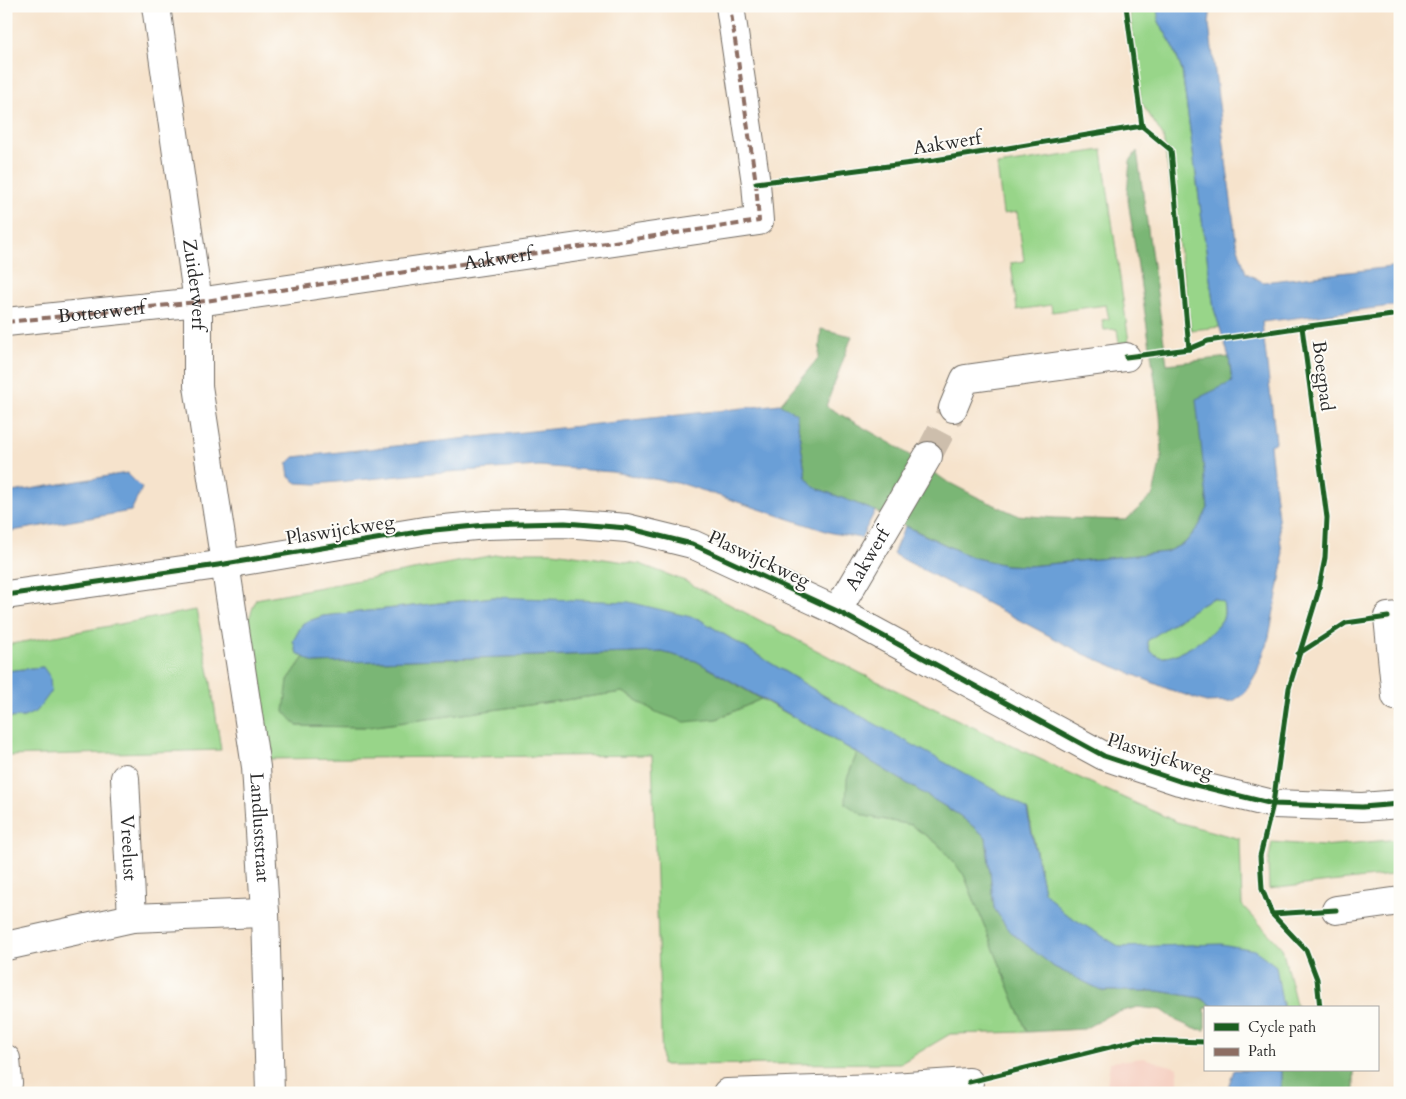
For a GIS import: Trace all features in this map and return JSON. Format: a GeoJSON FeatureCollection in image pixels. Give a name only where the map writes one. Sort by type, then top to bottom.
{"type":"FeatureCollection","features":[{"type":"Feature","properties":{"kind":"street","name":"Zuiderwerf"},"geometry":{"type":"LineString","coordinates":[[156,6],[198,302],[198,386],[225,564]]}},
{"type":"Feature","properties":{"kind":"street","name":"Aakwerf"},"geometry":{"type":"LineString","coordinates":[[198,302],[759,222],[756,183],[730,6]]}},
{"type":"Feature","properties":{"kind":"street","name":"Botterwerf"},"geometry":{"type":"LineString","coordinates":[[6,322],[198,302]]}},
{"type":"Feature","properties":{"kind":"street"},"geometry":{"type":"LineString","coordinates":[[953,408],[965,379],[1126,357]]}},
{"type":"Feature","properties":{"kind":"street","name":"Aakwerf"},"geometry":{"type":"LineString","coordinates":[[837,612],[928,456]]}},
{"type":"Feature","properties":{"kind":"street","name":"Plaswijckweg"},"geometry":{"type":"LineString","coordinates":[[6,595],[225,564],[424,532],[486,525],[566,523],[627,528],[692,544],[837,612],[1104,756],[1179,781],[1273,804],[1362,807],[1400,804]]}},
{"type":"Feature","properties":{"kind":"street","name":"Landluststraat"},"geometry":{"type":"LineString","coordinates":[[225,564],[256,767],[265,913],[270,1093]]}},
{"type":"Feature","properties":{"kind":"street"},"geometry":{"type":"LineString","coordinates":[[1400,616],[1388,617],[1396,696],[1400,696]]}},
{"type":"Feature","properties":{"kind":"street","name":"Vreelust"},"geometry":{"type":"LineString","coordinates":[[125,778],[132,918]]}},
{"type":"Feature","properties":{"kind":"street"},"geometry":{"type":"LineString","coordinates":[[1336,910],[1400,901]]}},
{"type":"Feature","properties":{"kind":"street"},"geometry":{"type":"LineString","coordinates":[[6,946],[132,918],[265,913]]}},
{"type":"Feature","properties":{"kind":"street"},"geometry":{"type":"LineString","coordinates":[[727,1093],[877,1088],[969,1082]]}},
{"type":"Feature","properties":{"kind":"shaded area"},"geometry":{"type":"Polygon","coordinates":[[[1143,1058],[1178,1068],[1178,1093],[1106,1093],[1110,1062],[1143,1058]]]}},
{"type":"Feature","properties":{"kind":"green space"},"geometry":{"type":"Polygon","coordinates":[[[1129,6],[1157,6],[1159,22],[1173,46],[1182,71],[1214,309],[1220,327],[1191,330],[1163,136],[1141,102],[1129,6]]]}},
{"type":"Feature","properties":{"kind":"green space"},"geometry":{"type":"Polygon","coordinates":[[[1102,150],[1129,342],[1119,343],[1117,329],[1104,330],[1102,320],[1109,319],[1106,305],[1052,312],[1051,305],[1017,310],[1011,263],[1024,261],[1017,212],[1003,214],[997,165],[1102,150]]]}},
{"type":"Feature","properties":{"kind":"green space"},"geometry":{"type":"Polygon","coordinates":[[[1137,151],[1167,364],[1229,357],[1232,382],[1217,390],[1205,477],[1208,508],[1199,526],[1185,543],[1166,552],[1029,566],[1005,565],[971,557],[875,511],[814,487],[806,477],[796,413],[780,404],[819,357],[821,329],[852,336],[826,406],[899,448],[946,481],[977,497],[1017,515],[1126,520],[1153,495],[1162,455],[1160,414],[1127,193],[1130,161],[1137,151]]]}},
{"type":"Feature","properties":{"kind":"green space"},"geometry":{"type":"Polygon","coordinates":[[[511,552],[553,552],[640,564],[685,581],[860,673],[1069,773],[1177,822],[1240,839],[1242,905],[1282,948],[1296,1006],[1283,1006],[1283,1002],[1142,947],[1120,947],[1062,912],[1044,891],[1028,811],[821,694],[699,619],[494,597],[323,616],[303,623],[293,641],[297,653],[304,657],[288,680],[297,726],[369,727],[623,692],[656,712],[717,719],[761,699],[857,753],[847,779],[865,816],[911,825],[938,844],[964,875],[1027,1032],[950,1034],[901,1063],[662,1065],[652,755],[264,759],[246,627],[256,599],[511,552]]]}},
{"type":"Feature","properties":{"kind":"green space"},"geometry":{"type":"Polygon","coordinates":[[[1213,598],[1223,602],[1224,616],[1213,631],[1186,650],[1167,657],[1160,657],[1150,651],[1147,641],[1213,598]]]}},
{"type":"Feature","properties":{"kind":"green space"},"geometry":{"type":"Polygon","coordinates":[[[196,610],[211,683],[221,750],[6,756],[6,718],[24,717],[43,667],[6,671],[6,645],[196,610]]]}},
{"type":"Feature","properties":{"kind":"green space"},"geometry":{"type":"Polygon","coordinates":[[[662,652],[696,661],[761,699],[717,719],[685,722],[656,712],[623,692],[369,727],[297,726],[284,711],[288,680],[304,657],[314,663],[662,652]]]}},
{"type":"Feature","properties":{"kind":"green space"},"geometry":{"type":"Polygon","coordinates":[[[857,753],[959,815],[986,837],[994,908],[1009,931],[1054,967],[1103,991],[1159,991],[1201,998],[1213,1006],[1204,1006],[1204,1030],[1195,1029],[1177,1021],[1162,1010],[1138,1007],[1111,1014],[1084,1029],[1027,1032],[964,875],[938,844],[911,825],[865,816],[846,804],[847,779],[857,753]]]}},
{"type":"Feature","properties":{"kind":"green space"},"geometry":{"type":"Polygon","coordinates":[[[1400,839],[1400,874],[1269,889],[1268,864],[1272,842],[1323,846],[1400,839]]]}},
{"type":"Feature","properties":{"kind":"green space"},"geometry":{"type":"Polygon","coordinates":[[[1281,1072],[1354,1072],[1354,1093],[1281,1093],[1281,1072]]]}},
{"type":"Feature","properties":{"kind":"water"},"geometry":{"type":"Polygon","coordinates":[[[1157,6],[1211,6],[1209,24],[1236,241],[1246,273],[1263,282],[1400,266],[1400,305],[1262,322],[1276,442],[1270,445],[1283,563],[1269,637],[1257,672],[1244,694],[1233,701],[1206,702],[1168,689],[1084,654],[893,554],[905,526],[971,557],[1005,565],[1029,566],[1166,552],[1185,543],[1199,526],[1208,508],[1196,399],[1232,382],[1229,357],[1214,309],[1182,71],[1173,46],[1159,22],[1157,6]],[[1213,598],[1203,603],[1147,641],[1150,651],[1160,657],[1167,657],[1186,650],[1204,638],[1213,631],[1223,618],[1223,602],[1213,598]]]}},
{"type":"Feature","properties":{"kind":"water"},"geometry":{"type":"Polygon","coordinates":[[[780,404],[796,413],[806,477],[814,487],[875,511],[861,538],[832,533],[683,484],[612,472],[539,466],[432,473],[316,484],[297,483],[289,477],[287,464],[294,457],[780,404]]]}},
{"type":"Feature","properties":{"kind":"water"},"geometry":{"type":"Polygon","coordinates":[[[127,473],[142,488],[131,511],[6,532],[6,493],[127,473]]]}},
{"type":"Feature","properties":{"kind":"water"},"geometry":{"type":"Polygon","coordinates":[[[494,597],[629,602],[699,619],[821,694],[1018,803],[1027,810],[1044,891],[1063,912],[1120,947],[1221,944],[1255,950],[1276,966],[1283,1006],[1213,1006],[1201,998],[1159,991],[1103,991],[1054,967],[1009,931],[994,908],[986,837],[959,815],[857,753],[696,661],[662,652],[314,663],[297,653],[293,641],[303,623],[323,616],[494,597]]]}},
{"type":"Feature","properties":{"kind":"water"},"geometry":{"type":"Polygon","coordinates":[[[43,667],[50,677],[51,692],[37,711],[24,717],[6,718],[6,671],[43,667]]]}},
{"type":"Feature","properties":{"kind":"water"},"geometry":{"type":"Polygon","coordinates":[[[1233,1072],[1281,1072],[1281,1093],[1226,1093],[1233,1072]]]}},
{"type":"Feature","properties":{"kind":"tunnel"},"geometry":{"type":"LineString","coordinates":[[928,456],[953,408]]}},
{"type":"Feature","properties":{"kind":"marked path"},"geometry":{"type":"LineString","coordinates":[[6,322],[198,302],[759,221],[756,183],[730,6]]}},
{"type":"Feature","properties":{"kind":"cycle path","name":"Boegpad"},"geometry":{"type":"LineString","coordinates":[[1126,6],[1142,126],[1171,150],[1189,349],[1208,341],[1302,327],[1327,518],[1325,558],[1318,593],[1289,688],[1273,804],[1260,856],[1262,889],[1272,914],[1306,950],[1317,979],[1320,1006]]}},
{"type":"Feature","properties":{"kind":"cycle path"},"geometry":{"type":"LineString","coordinates":[[756,183],[935,160],[1142,126]]}},
{"type":"Feature","properties":{"kind":"cycle path"},"geometry":{"type":"LineString","coordinates":[[1302,327],[1400,314]]}},
{"type":"Feature","properties":{"kind":"cycle path"},"geometry":{"type":"LineString","coordinates":[[1126,357],[1189,349]]}},
{"type":"Feature","properties":{"kind":"cycle path"},"geometry":{"type":"LineString","coordinates":[[6,595],[225,564],[424,531],[486,525],[565,523],[627,528],[692,544],[837,611],[1104,756],[1179,781],[1273,804],[1362,807],[1400,804]]}},
{"type":"Feature","properties":{"kind":"cycle path"},"geometry":{"type":"LineString","coordinates":[[1298,654],[1346,623],[1388,617]]}},
{"type":"Feature","properties":{"kind":"cycle path"},"geometry":{"type":"LineString","coordinates":[[1272,914],[1336,910]]}},
{"type":"Feature","properties":{"kind":"cycle path"},"geometry":{"type":"LineString","coordinates":[[969,1082],[1138,1040],[1204,1042]]}}]}
